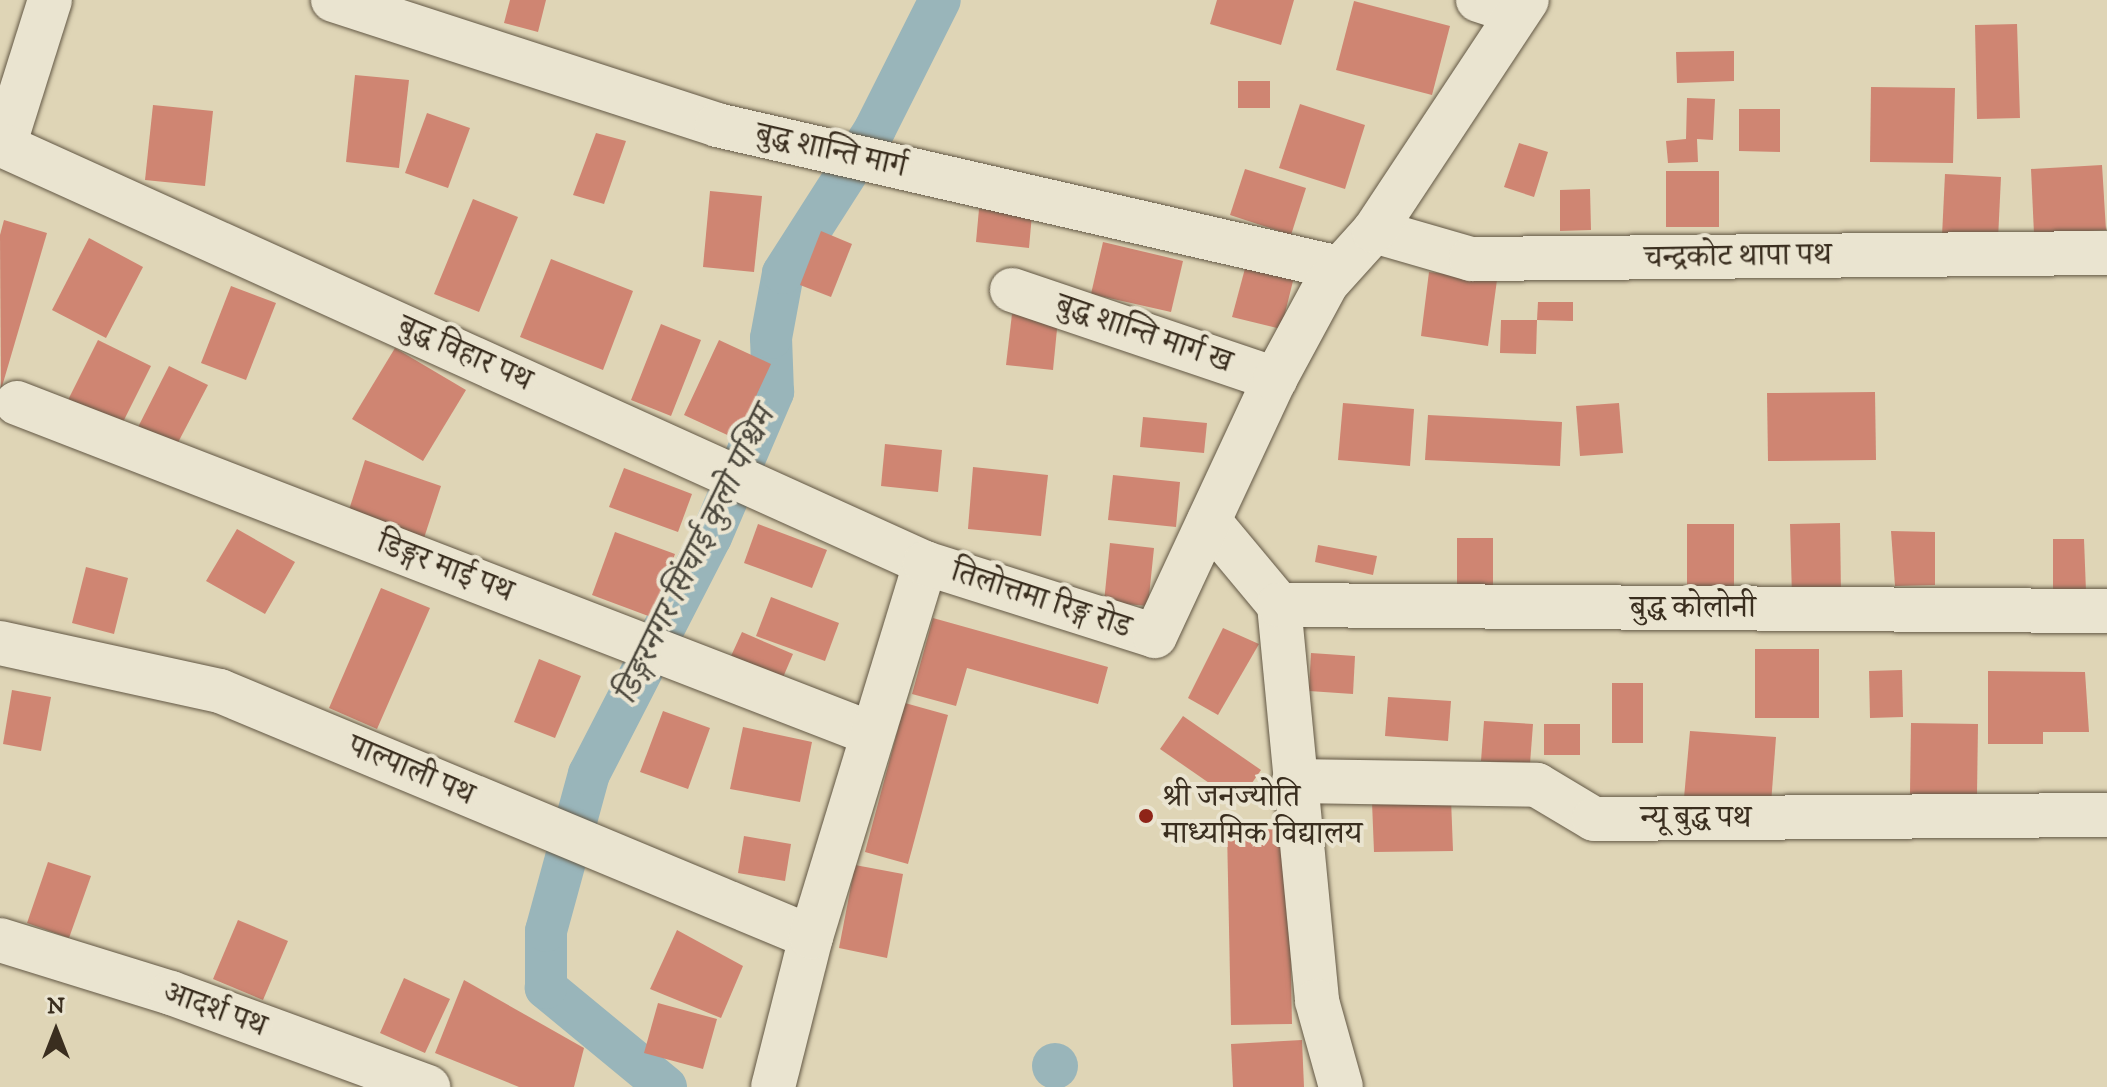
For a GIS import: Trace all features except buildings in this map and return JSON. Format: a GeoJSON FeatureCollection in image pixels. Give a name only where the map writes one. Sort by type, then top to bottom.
{"type":"FeatureCollection","features":[{"type":"Feature","properties":{"kind":"street","name":"बुद्ध विहार पथ"},"geometry":{"type":"LineString","coordinates":[[50,0],[4,146],[925,563]]}},
{"type":"Feature","properties":{"kind":"street","name":"बुद्ध शान्ति मार्ग"},"geometry":{"type":"LineString","coordinates":[[333,0],[717,125],[1339,268]]}},
{"type":"Feature","properties":{"kind":"street","name":"तिलोत्तमा रिङ्ग रोड"},"geometry":{"type":"LineString","coordinates":[[773,1087],[811,937],[925,563],[1155,636],[1275,379],[1339,268],[1374,231],[1507,4]]}},
{"type":"Feature","properties":{"kind":"street","name":"चन्द्रकोट थापा पथ"},"geometry":{"type":"LineString","coordinates":[[1374,231],[1471,259],[2107,253]]}},
{"type":"Feature","properties":{"kind":"street","name":"बुद्ध शान्ति मार्ग ख"},"geometry":{"type":"LineString","coordinates":[[1012,290],[1275,379]]}},
{"type":"Feature","properties":{"kind":"street","name":"डिङ्गर माई पथ"},"geometry":{"type":"LineString","coordinates":[[17,403],[872,734]]}},
{"type":"Feature","properties":{"kind":"street"},"geometry":{"type":"LineString","coordinates":[[1209,521],[1279,605],[1317,1001],[1341,1087]]}},
{"type":"Feature","properties":{"kind":"street","name":"बुद्ध कोलोनी"},"geometry":{"type":"LineString","coordinates":[[1279,605],[2107,611]]}},
{"type":"Feature","properties":{"kind":"street","name":"पाल्पाली पथ"},"geometry":{"type":"LineString","coordinates":[[0,643],[220,691],[811,937]]}},
{"type":"Feature","properties":{"kind":"street","name":"न्यू बुद्ध पथ"},"geometry":{"type":"LineString","coordinates":[[1294,781],[1537,785],[1594,819],[2107,815]]}},
{"type":"Feature","properties":{"kind":"street","name":"आदर्श पथ"},"geometry":{"type":"LineString","coordinates":[[0,940],[171,993],[428,1087]]}},
{"type":"Feature","properties":{"kind":"water"},"geometry":{"type":"Polygon","coordinates":[[[1055,1043],[1071,1050],[1078,1066],[1071,1082],[1055,1089],[1039,1082],[1032,1066],[1039,1050],[1055,1043]]]}},
{"type":"Feature","properties":{"kind":"waterway","name":"डिङ्गरनगर सिंचाई कुलो पश्चिम"},"geometry":{"type":"LineString","coordinates":[[666,1087],[546,988],[546,931],[589,774],[711,537],[773,392],[771,338],[783,273],[875,129],[940,0]]}},
{"type":"Feature","properties":{"kind":"place","name":"श्री जनज्योति माध्यमिक विद्यालय"},"geometry":{"type":"Point","coordinates":[1146,816]}}]}
